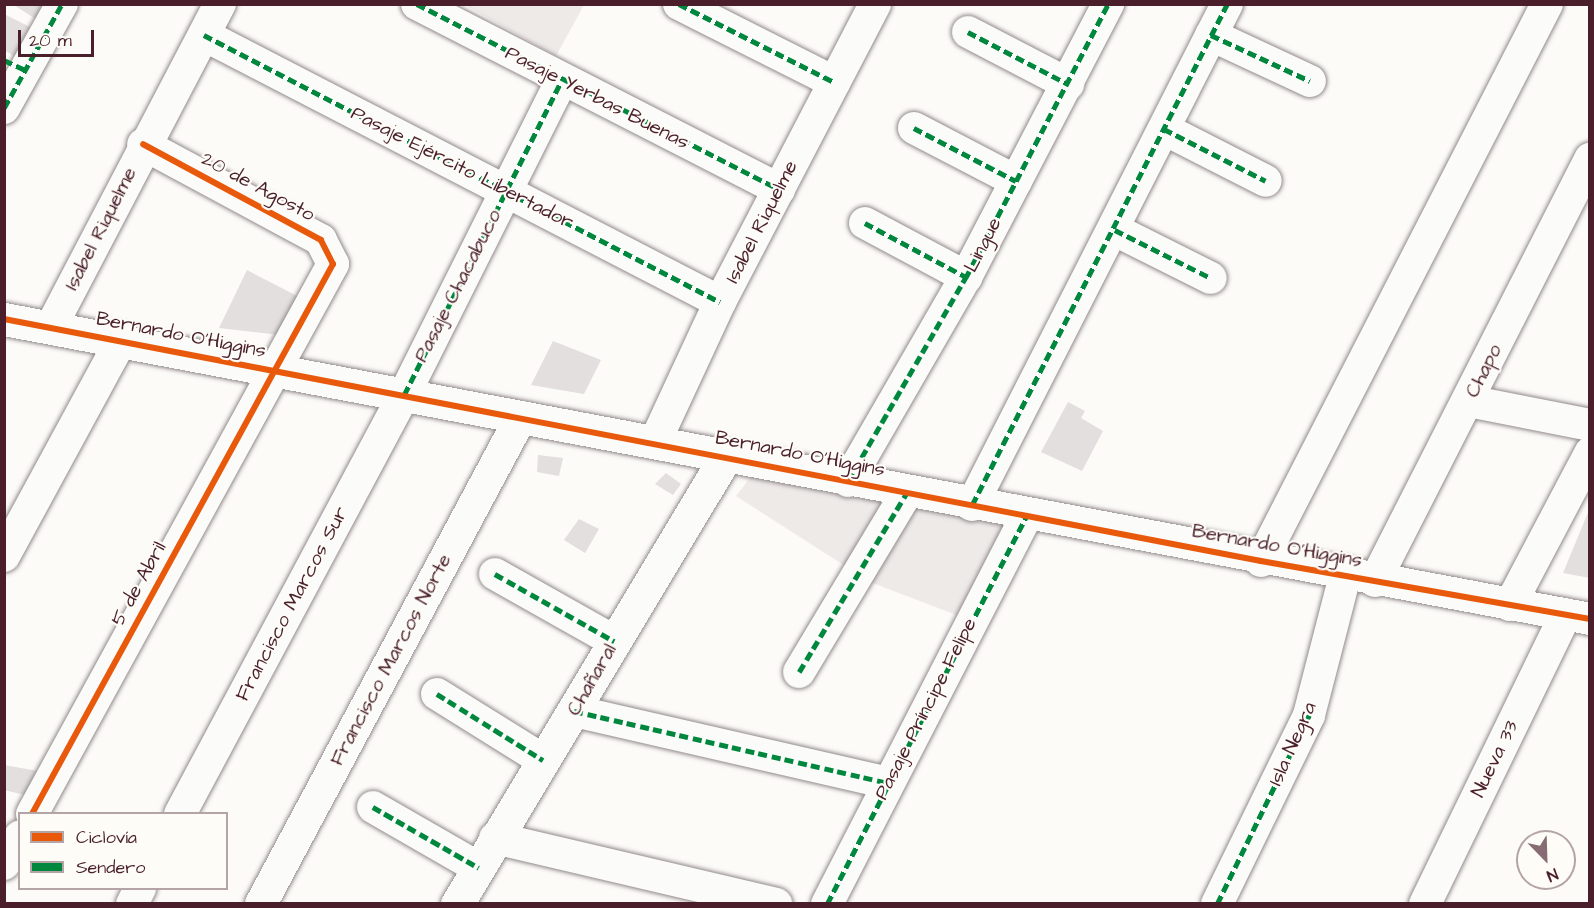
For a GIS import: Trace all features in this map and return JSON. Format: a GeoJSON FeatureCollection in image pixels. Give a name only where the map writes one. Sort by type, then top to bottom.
{"type":"FeatureCollection","features":[{"type":"Feature","properties":{"kind":"street"},"geometry":{"type":"LineString","coordinates":[[4,108],[15,65],[62,4]]}},
{"type":"Feature","properties":{"kind":"street","name":"Isabel Riquelme"},"geometry":{"type":"LineString","coordinates":[[51,327],[143,144],[220,4]]}},
{"type":"Feature","properties":{"kind":"street","name":"Pasaje Yerbas Buenas"},"geometry":{"type":"LineString","coordinates":[[417,4],[561,82],[778,189]]}},
{"type":"Feature","properties":{"kind":"street"},"geometry":{"type":"LineString","coordinates":[[680,4],[834,82]]}},
{"type":"Feature","properties":{"kind":"street","name":"Isabel Riquelme"},"geometry":{"type":"LineString","coordinates":[[656,442],[720,302],[875,4]]}},
{"type":"Feature","properties":{"kind":"street","name":"Lingue"},"geometry":{"type":"LineString","coordinates":[[848,481],[966,278],[1108,4]]}},
{"type":"Feature","properties":{"kind":"street"},"geometry":{"type":"LineString","coordinates":[[972,505],[1115,230],[1227,4]]}},
{"type":"Feature","properties":{"kind":"street"},"geometry":{"type":"LineString","coordinates":[[1261,561],[1547,4]]}},
{"type":"Feature","properties":{"kind":"street"},"geometry":{"type":"LineString","coordinates":[[968,32],[1068,84]]}},
{"type":"Feature","properties":{"kind":"street","name":"Pasaje Ejército Libertador"},"geometry":{"type":"LineString","coordinates":[[204,35],[720,302]]}},
{"type":"Feature","properties":{"kind":"street"},"geometry":{"type":"LineString","coordinates":[[1211,35],[1310,81]]}},
{"type":"Feature","properties":{"kind":"street","name":"Pasaje Chacabuco"},"geometry":{"type":"LineString","coordinates":[[404,394],[561,82]]}},
{"type":"Feature","properties":{"kind":"street"},"geometry":{"type":"LineString","coordinates":[[914,128],[1016,181]]}},
{"type":"Feature","properties":{"kind":"street"},"geometry":{"type":"LineString","coordinates":[[1164,129],[1266,181]]}},
{"type":"Feature","properties":{"kind":"street","name":"20 de Agosto"},"geometry":{"type":"LineString","coordinates":[[143,144],[329,248],[333,264],[274,370]]}},
{"type":"Feature","properties":{"kind":"street","name":"Chapo"},"geometry":{"type":"LineString","coordinates":[[1360,578],[1468,401],[1590,159]]}},
{"type":"Feature","properties":{"kind":"street"},"geometry":{"type":"LineString","coordinates":[[865,223],[966,278]]}},
{"type":"Feature","properties":{"kind":"street"},"geometry":{"type":"LineString","coordinates":[[1115,230],[1211,278]]}},
{"type":"Feature","properties":{"kind":"street","name":"Bernardo O'Higgins"},"geometry":{"type":"LineString","coordinates":[[4,319],[122,339],[1261,561],[1578,616]]}},
{"type":"Feature","properties":{"kind":"street"},"geometry":{"type":"LineString","coordinates":[[4,556],[122,339]]}},
{"type":"Feature","properties":{"kind":"street","name":"5 de Abril"},"geometry":{"type":"LineString","coordinates":[[33,812],[274,370]]}},
{"type":"Feature","properties":{"kind":"street","name":"Francisco Marcos Sur"},"geometry":{"type":"LineString","coordinates":[[181,812],[404,394]]}},
{"type":"Feature","properties":{"kind":"street"},"geometry":{"type":"LineString","coordinates":[[1468,401],[1590,425]]}},
{"type":"Feature","properties":{"kind":"street","name":"Francisco Marcos Norte"},"geometry":{"type":"LineString","coordinates":[[261,903],[521,417]]}},
{"type":"Feature","properties":{"kind":"street"},"geometry":{"type":"LineString","coordinates":[[1510,605],[1590,453]]}},
{"type":"Feature","properties":{"kind":"street","name":"Chañaral"},"geometry":{"type":"LineString","coordinates":[[457,903],[726,456]]}},
{"type":"Feature","properties":{"kind":"street"},"geometry":{"type":"LineString","coordinates":[[799,672],[907,492]]}},
{"type":"Feature","properties":{"kind":"street","name":"Pasaje Príncipe Felipe"},"geometry":{"type":"LineString","coordinates":[[827,903],[1026,516]]}},
{"type":"Feature","properties":{"kind":"street"},"geometry":{"type":"LineString","coordinates":[[495,574],[614,641]]}},
{"type":"Feature","properties":{"kind":"street","name":"Isla Negra"},"geometry":{"type":"LineString","coordinates":[[1217,903],[1308,715],[1360,578]]}},
{"type":"Feature","properties":{"kind":"street","name":"Nueva 33"},"geometry":{"type":"LineString","coordinates":[[1425,903],[1578,616]]}},
{"type":"Feature","properties":{"kind":"street"},"geometry":{"type":"LineString","coordinates":[[437,694],[543,760]]}},
{"type":"Feature","properties":{"kind":"street"},"geometry":{"type":"LineString","coordinates":[[574,711],[888,783]]}},
{"type":"Feature","properties":{"kind":"street"},"geometry":{"type":"LineString","coordinates":[[373,807],[478,868]]}},
{"type":"Feature","properties":{"kind":"street"},"geometry":{"type":"LineString","coordinates":[[495,838],[776,903]]}},
{"type":"Feature","properties":{"kind":"street"},"geometry":{"type":"LineString","coordinates":[[4,864],[18,840]]}},
{"type":"Feature","properties":{"kind":"shaded area"},"geometry":{"type":"Polygon","coordinates":[[[584,4],[556,56],[465,5],[584,4]]]}},
{"type":"Feature","properties":{"kind":"shaded area"},"geometry":{"type":"Polygon","coordinates":[[[753,474],[1012,527],[959,616],[870,582],[736,496],[753,474]]]}},
{"type":"Feature","properties":{"kind":"building"},"geometry":{"type":"Polygon","coordinates":[[[12,4],[50,4],[39,21],[12,4]]]}},
{"type":"Feature","properties":{"kind":"building"},"geometry":{"type":"Polygon","coordinates":[[[4,14],[30,27],[14,56],[4,50],[4,14]]]}},
{"type":"Feature","properties":{"kind":"building"},"geometry":{"type":"Polygon","coordinates":[[[247,270],[299,297],[280,335],[219,328],[247,270]]]}},
{"type":"Feature","properties":{"kind":"building"},"geometry":{"type":"Polygon","coordinates":[[[553,341],[601,360],[584,394],[531,385],[553,341]]]}},
{"type":"Feature","properties":{"kind":"building"},"geometry":{"type":"Polygon","coordinates":[[[1068,402],[1085,411],[1081,418],[1103,431],[1082,471],[1041,452],[1068,402]]]}},
{"type":"Feature","properties":{"kind":"building"},"geometry":{"type":"Polygon","coordinates":[[[538,455],[563,458],[559,476],[537,472],[538,455]]]}},
{"type":"Feature","properties":{"kind":"building"},"geometry":{"type":"Polygon","coordinates":[[[666,473],[681,484],[673,495],[655,484],[666,473]]]}},
{"type":"Feature","properties":{"kind":"building"},"geometry":{"type":"Polygon","coordinates":[[[1589,510],[1590,578],[1563,573],[1589,510]]]}},
{"type":"Feature","properties":{"kind":"building"},"geometry":{"type":"Polygon","coordinates":[[[579,519],[599,529],[585,553],[564,540],[579,519]]]}},
{"type":"Feature","properties":{"kind":"building"},"geometry":{"type":"Polygon","coordinates":[[[4,765],[38,771],[25,795],[4,790],[4,765]]]}},
{"type":"Feature","properties":{"kind":"marked path"},"geometry":{"type":"LineString","coordinates":[[4,108],[62,4]]}},
{"type":"Feature","properties":{"kind":"marked path"},"geometry":{"type":"LineString","coordinates":[[417,4],[779,189]]}},
{"type":"Feature","properties":{"kind":"marked path"},"geometry":{"type":"LineString","coordinates":[[679,4],[834,82]]}},
{"type":"Feature","properties":{"kind":"marked path"},"geometry":{"type":"LineString","coordinates":[[848,481],[966,277],[1108,4]]}},
{"type":"Feature","properties":{"kind":"marked path"},"geometry":{"type":"LineString","coordinates":[[972,505],[1227,4]]}},
{"type":"Feature","properties":{"kind":"marked path"},"geometry":{"type":"LineString","coordinates":[[968,32],[1068,84]]}},
{"type":"Feature","properties":{"kind":"marked path"},"geometry":{"type":"LineString","coordinates":[[204,35],[720,302]]}},
{"type":"Feature","properties":{"kind":"marked path"},"geometry":{"type":"LineString","coordinates":[[1211,35],[1310,81]]}},
{"type":"Feature","properties":{"kind":"marked path"},"geometry":{"type":"LineString","coordinates":[[4,60],[25,70]]}},
{"type":"Feature","properties":{"kind":"marked path"},"geometry":{"type":"LineString","coordinates":[[404,395],[561,82]]}},
{"type":"Feature","properties":{"kind":"marked path"},"geometry":{"type":"LineString","coordinates":[[914,128],[1016,181]]}},
{"type":"Feature","properties":{"kind":"marked path"},"geometry":{"type":"LineString","coordinates":[[1164,129],[1266,181]]}},
{"type":"Feature","properties":{"kind":"marked path"},"geometry":{"type":"LineString","coordinates":[[865,223],[966,277]]}},
{"type":"Feature","properties":{"kind":"marked path"},"geometry":{"type":"LineString","coordinates":[[1115,230],[1211,278]]}},
{"type":"Feature","properties":{"kind":"marked path"},"geometry":{"type":"LineString","coordinates":[[799,672],[907,492]]}},
{"type":"Feature","properties":{"kind":"marked path"},"geometry":{"type":"LineString","coordinates":[[827,904],[1026,516]]}},
{"type":"Feature","properties":{"kind":"marked path"},"geometry":{"type":"LineString","coordinates":[[495,574],[614,641]]}},
{"type":"Feature","properties":{"kind":"marked path"},"geometry":{"type":"LineString","coordinates":[[437,694],[543,760]]}},
{"type":"Feature","properties":{"kind":"marked path"},"geometry":{"type":"LineString","coordinates":[[574,711],[888,783]]}},
{"type":"Feature","properties":{"kind":"marked path"},"geometry":{"type":"LineString","coordinates":[[1217,904],[1309,715]]}},
{"type":"Feature","properties":{"kind":"marked path"},"geometry":{"type":"LineString","coordinates":[[373,807],[479,868]]}},
{"type":"Feature","properties":{"kind":"cycle path"},"geometry":{"type":"LineString","coordinates":[[33,812],[333,264],[321,240],[143,144]]}},
{"type":"Feature","properties":{"kind":"cycle path"},"geometry":{"type":"LineString","coordinates":[[4,319],[1261,561],[1590,619]]}}]}
